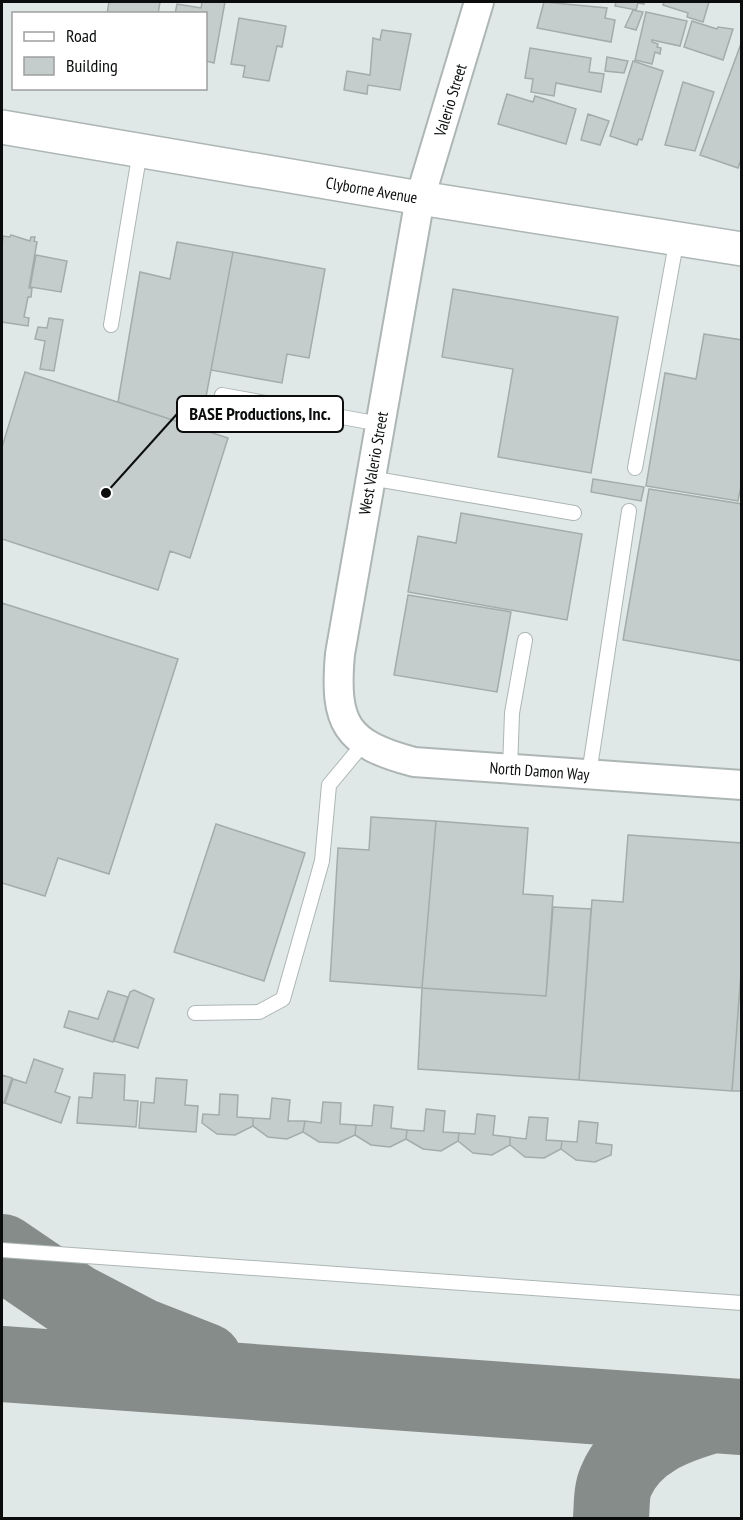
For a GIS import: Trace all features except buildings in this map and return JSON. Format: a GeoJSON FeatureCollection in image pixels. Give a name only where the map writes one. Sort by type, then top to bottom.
{"type":"FeatureCollection","features":[{"type":"Feature","properties":{"kind":"main road","name":"Clyborne Avenue"},"geometry":{"type":"LineString","coordinates":[[2,127],[420,198],[741,249]]}},
{"type":"Feature","properties":{"kind":"street","name":"Valerio Street"},"geometry":{"type":"LineString","coordinates":[[420,198],[479,2]]}},
{"type":"Feature","properties":{"kind":"street","name":"West Valerio Street"},"geometry":{"type":"LineString","coordinates":[[356,734],[340,710],[337,689],[340,654],[420,198]]}},
{"type":"Feature","properties":{"kind":"street","name":"North Damon Way"},"geometry":{"type":"LineString","coordinates":[[356,734],[382,753],[414,762],[741,785]]}},
{"type":"Feature","properties":{"kind":"lane"},"geometry":{"type":"LineString","coordinates":[[111,325],[141,149]]}},
{"type":"Feature","properties":{"kind":"lane"},"geometry":{"type":"LineString","coordinates":[[634,468],[677,238]]}},
{"type":"Feature","properties":{"kind":"lane"},"geometry":{"type":"LineString","coordinates":[[222,395],[380,424]]}},
{"type":"Feature","properties":{"kind":"lane"},"geometry":{"type":"LineString","coordinates":[[370,478],[574,513]]}},
{"type":"Feature","properties":{"kind":"lane"},"geometry":{"type":"LineString","coordinates":[[589,774],[629,512]]}},
{"type":"Feature","properties":{"kind":"lane"},"geometry":{"type":"LineString","coordinates":[[510,769],[512,713],[525,640]]}},
{"type":"Feature","properties":{"kind":"lane"},"geometry":{"type":"LineString","coordinates":[[195,1013],[259,1012],[283,999],[322,861],[329,785],[356,734]]}},
{"type":"Feature","properties":{"kind":"lane"},"geometry":{"type":"LineString","coordinates":[[2,1250],[741,1303]]}},
{"type":"Feature","properties":{"kind":"taxiway"},"geometry":{"type":"LineString","coordinates":[[2,1252],[74,1301],[141,1336],[205,1361]]}},
{"type":"Feature","properties":{"kind":"taxiway"},"geometry":{"type":"LineString","coordinates":[[2,1364],[742,1417]]}},
{"type":"Feature","properties":{"kind":"taxiway"},"geometry":{"type":"LineString","coordinates":[[611,1518],[614,1485],[623,1467],[633,1455],[656,1437],[684,1424],[713,1415]]}},
{"type":"Feature","properties":{"kind":"place","name":"BASE Productions, Inc."},"geometry":{"type":"Point","coordinates":[106,493]}}]}
